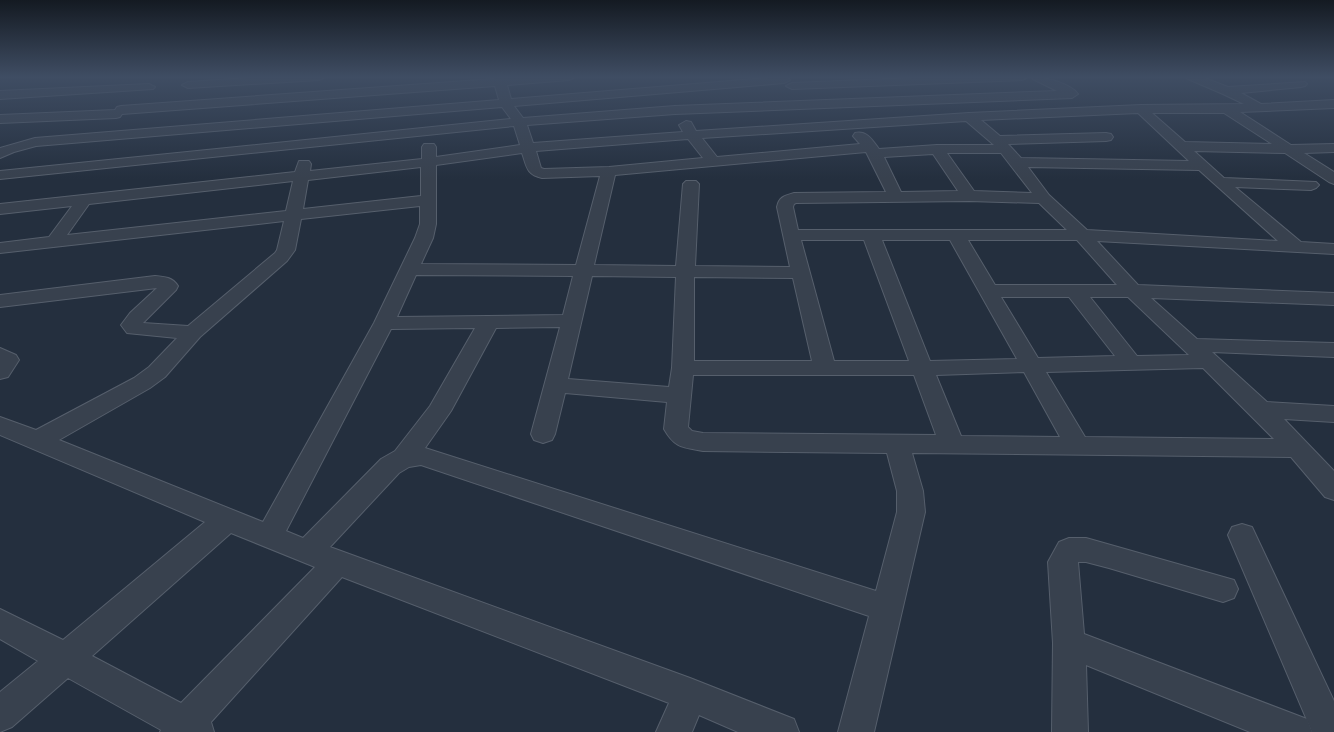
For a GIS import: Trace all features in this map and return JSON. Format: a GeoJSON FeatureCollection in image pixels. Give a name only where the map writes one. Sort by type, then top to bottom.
{"type":"FeatureCollection","features":[{"type":"Feature","properties":{"kind":"street"},"geometry":{"type":"LineString","coordinates":[[39,117],[48,111]]}},
{"type":"Feature","properties":{"kind":"street"},"geometry":{"type":"LineString","coordinates":[[2,120],[130,111]]}},
{"type":"Feature","properties":{"kind":"street"},"geometry":{"type":"LineString","coordinates":[[37,441],[142,383],[157,372],[193,333],[281,257],[286,250],[300,176],[310,144],[314,118],[317,111]]}},
{"type":"Feature","properties":{"kind":"street"},"geometry":{"type":"LineString","coordinates":[[0,154],[15,147],[35,142],[406,111]]}},
{"type":"Feature","properties":{"kind":"street"},"geometry":{"type":"LineString","coordinates":[[269,537],[384,323],[410,269],[428,224],[430,162],[428,132],[422,111]]}},
{"type":"Feature","properties":{"kind":"street"},"geometry":{"type":"LineString","coordinates":[[512,111],[519,122],[535,171],[542,174],[609,171],[872,150],[937,149],[1106,137]]}},
{"type":"Feature","properties":{"kind":"street"},"geometry":{"type":"LineString","coordinates":[[0,175],[519,122],[660,111]]}},
{"type":"Feature","properties":{"kind":"street"},"geometry":{"type":"LineString","coordinates":[[676,111],[714,162]]}},
{"type":"Feature","properties":{"kind":"street"},"geometry":{"type":"LineString","coordinates":[[828,111],[866,140],[895,196]]}},
{"type":"Feature","properties":{"kind":"street"},"geometry":{"type":"LineString","coordinates":[[901,111],[914,120]]}},
{"type":"Feature","properties":{"kind":"street"},"geometry":{"type":"LineString","coordinates":[[0,209],[430,162],[527,148],[692,134],[846,124],[1106,111]]}},
{"type":"Feature","properties":{"kind":"street"},"geometry":{"type":"LineString","coordinates":[[1143,111],[1220,182],[1296,247]]}},
{"type":"Feature","properties":{"kind":"street"},"geometry":{"type":"LineString","coordinates":[[1230,111],[1334,180]]}},
{"type":"Feature","properties":{"kind":"street"},"geometry":{"type":"LineString","coordinates":[[96,132],[119,112]]}},
{"type":"Feature","properties":{"kind":"street"},"geometry":{"type":"LineString","coordinates":[[1076,113],[1143,165]]}},
{"type":"Feature","properties":{"kind":"street"},"geometry":{"type":"LineString","coordinates":[[969,117],[1018,162],[1043,198],[1082,235],[1134,290],[1207,361],[1261,410],[1334,490]]}},
{"type":"Feature","properties":{"kind":"street"},"geometry":{"type":"LineString","coordinates":[[110,164],[138,133]]}},
{"type":"Feature","properties":{"kind":"street"},"geometry":{"type":"LineString","coordinates":[[1181,146],[1286,149],[1334,148]]}},
{"type":"Feature","properties":{"kind":"street"},"geometry":{"type":"LineString","coordinates":[[937,149],[969,196]]}},
{"type":"Feature","properties":{"kind":"street"},"geometry":{"type":"LineString","coordinates":[[1018,162],[1203,166]]}},
{"type":"Feature","properties":{"kind":"street"},"geometry":{"type":"LineString","coordinates":[[543,434],[609,171]]}},
{"type":"Feature","properties":{"kind":"street"},"geometry":{"type":"LineString","coordinates":[[1220,182],[1311,185]]}},
{"type":"Feature","properties":{"kind":"street"},"geometry":{"type":"LineString","coordinates":[[691,184],[685,272],[683,368],[676,429],[686,439],[703,442],[1297,448]]}},
{"type":"Feature","properties":{"kind":"street"},"geometry":{"type":"LineString","coordinates":[[825,368],[791,235],[785,207],[786,201],[794,198],[895,196],[1043,198]]}},
{"type":"Feature","properties":{"kind":"street"},"geometry":{"type":"LineString","coordinates":[[54,242],[85,200]]}},
{"type":"Feature","properties":{"kind":"street"},"geometry":{"type":"LineString","coordinates":[[0,248],[429,200]]}},
{"type":"Feature","properties":{"kind":"street"},"geometry":{"type":"LineString","coordinates":[[791,235],[1082,235],[1334,249]]}},
{"type":"Feature","properties":{"kind":"street"},"geometry":{"type":"LineString","coordinates":[[871,235],[952,445]]}},
{"type":"Feature","properties":{"kind":"street"},"geometry":{"type":"LineString","coordinates":[[956,235],[1078,446]]}},
{"type":"Feature","properties":{"kind":"street"},"geometry":{"type":"LineString","coordinates":[[410,269],[801,273]]}},
{"type":"Feature","properties":{"kind":"street"},"geometry":{"type":"LineString","coordinates":[[0,301],[155,282],[165,283],[168,286],[166,290],[137,317],[131,325],[134,329],[193,333]]}},
{"type":"Feature","properties":{"kind":"street"},"geometry":{"type":"LineString","coordinates":[[988,291],[1134,290],[1334,298]]}},
{"type":"Feature","properties":{"kind":"street"},"geometry":{"type":"LineString","coordinates":[[1075,291],[1131,363]]}},
{"type":"Feature","properties":{"kind":"street"},"geometry":{"type":"LineString","coordinates":[[384,323],[572,321]]}},
{"type":"Feature","properties":{"kind":"street"},"geometry":{"type":"LineString","coordinates":[[404,458],[439,411],[489,322]]}},
{"type":"Feature","properties":{"kind":"street"},"geometry":{"type":"LineString","coordinates":[[1191,345],[1334,350]]}},
{"type":"Feature","properties":{"kind":"street"},"geometry":{"type":"LineString","coordinates":[[0,355],[8,360],[0,372]]}},
{"type":"Feature","properties":{"kind":"street"},"geometry":{"type":"LineString","coordinates":[[683,368],[923,368],[1207,361]]}},
{"type":"Feature","properties":{"kind":"street"},"geometry":{"type":"LineString","coordinates":[[556,385],[680,395]]}},
{"type":"Feature","properties":{"kind":"street"},"geometry":{"type":"LineString","coordinates":[[1261,410],[1334,414]]}},
{"type":"Feature","properties":{"kind":"street"},"geometry":{"type":"LineString","coordinates":[[0,425],[269,537],[690,695],[781,732]]}},
{"type":"Feature","properties":{"kind":"street"},"geometry":{"type":"LineString","coordinates":[[856,732],[911,512],[910,491],[897,444]]}},
{"type":"Feature","properties":{"kind":"street"},"geometry":{"type":"LineString","coordinates":[[308,552],[390,466],[404,458],[422,456],[887,608]]}},
{"type":"Feature","properties":{"kind":"street"},"geometry":{"type":"LineString","coordinates":[[0,715],[227,520]]}},
{"type":"Feature","properties":{"kind":"street"},"geometry":{"type":"LineString","coordinates":[[1242,535],[1330,732]]}},
{"type":"Feature","properties":{"kind":"street"},"geometry":{"type":"LineString","coordinates":[[1070,732],[1069,643],[1063,562],[1069,550],[1086,550],[1223,589]]}},
{"type":"Feature","properties":{"kind":"street"},"geometry":{"type":"LineString","coordinates":[[0,623],[187,730],[337,563]]}},
{"type":"Feature","properties":{"kind":"street"},"geometry":{"type":"LineString","coordinates":[[1069,643],[1294,732]]}},
{"type":"Feature","properties":{"kind":"street"},"geometry":{"type":"LineString","coordinates":[[674,732],[690,695]]}}]}
